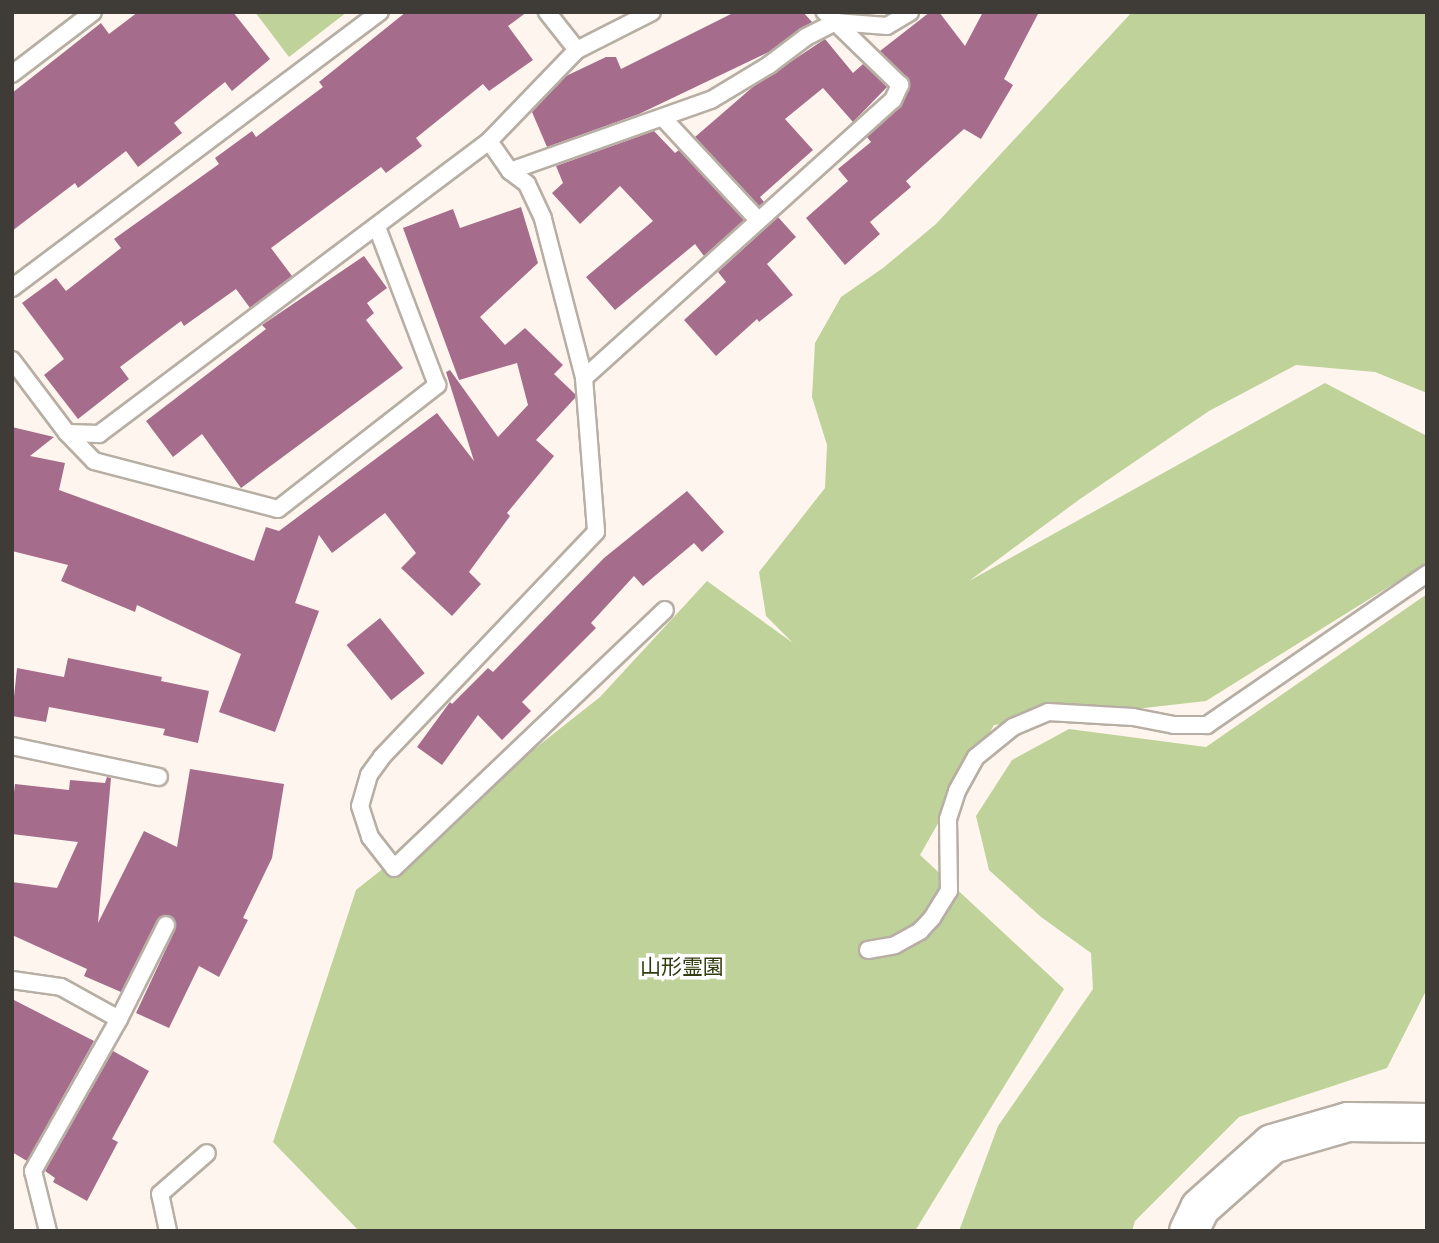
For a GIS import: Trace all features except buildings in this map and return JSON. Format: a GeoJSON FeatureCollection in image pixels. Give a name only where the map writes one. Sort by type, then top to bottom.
{"type":"FeatureCollection","features":[{"type":"Feature","properties":{"kind":"street"},"geometry":{"type":"LineString","coordinates":[[1189,1231],[1200,1208],[1272,1144],[1348,1122],[1427,1123]]}},
{"type":"Feature","properties":{"kind":"lane"},"geometry":{"type":"LineString","coordinates":[[12,288],[380,12]]}},
{"type":"Feature","properties":{"kind":"lane"},"geometry":{"type":"LineString","coordinates":[[547,12],[577,50]]}},
{"type":"Feature","properties":{"kind":"lane"},"geometry":{"type":"LineString","coordinates":[[67,432],[99,434],[489,141],[577,50],[652,12]]}},
{"type":"Feature","properties":{"kind":"lane"},"geometry":{"type":"LineString","coordinates":[[510,171],[711,100],[769,65],[830,17],[887,26],[910,12]]}},
{"type":"Feature","properties":{"kind":"lane"},"geometry":{"type":"LineString","coordinates":[[12,74],[87,14]]}},
{"type":"Feature","properties":{"kind":"lane"},"geometry":{"type":"LineString","coordinates":[[584,378],[894,100],[900,85],[830,17]]}},
{"type":"Feature","properties":{"kind":"lane"},"geometry":{"type":"LineString","coordinates":[[663,118],[758,220]]}},
{"type":"Feature","properties":{"kind":"lane"},"geometry":{"type":"LineString","coordinates":[[489,141],[510,171],[527,184],[543,219],[584,378],[596,532],[382,757],[369,775],[360,806],[370,837],[394,868],[665,610]]}},
{"type":"Feature","properties":{"kind":"lane"},"geometry":{"type":"LineString","coordinates":[[12,360],[67,432],[94,461],[278,509],[437,385],[377,227]]}},
{"type":"Feature","properties":{"kind":"lane"},"geometry":{"type":"LineString","coordinates":[[868,950],[895,945],[920,931],[932,918],[949,891],[948,819],[957,791],[976,757],[1013,727],[1048,712],[1133,717],[1174,725],[1207,725],[1427,574]]}},
{"type":"Feature","properties":{"kind":"lane"},"geometry":{"type":"LineString","coordinates":[[12,746],[159,777]]}},
{"type":"Feature","properties":{"kind":"lane"},"geometry":{"type":"LineString","coordinates":[[48,1231],[33,1171],[119,1018],[166,925]]}},
{"type":"Feature","properties":{"kind":"lane"},"geometry":{"type":"LineString","coordinates":[[12,980],[61,988],[119,1018]]}},
{"type":"Feature","properties":{"kind":"lane"},"geometry":{"type":"LineString","coordinates":[[168,1231],[160,1194],[207,1153]]}},
{"type":"Feature","properties":{"kind":"green space"},"geometry":{"type":"Polygon","coordinates":[[[255,12],[347,12],[289,57],[255,12]]]}},
{"type":"Feature","properties":{"kind":"green space","name":"山形霊園"},"geometry":{"type":"Polygon","coordinates":[[[1132,12],[1427,12],[1427,393],[1375,372],[1296,365],[1209,411],[1080,499],[969,581],[1325,383],[1427,436],[1427,563],[1206,701],[994,725],[920,855],[1064,989],[915,1231],[359,1231],[273,1142],[356,890],[600,697],[707,581],[793,643],[766,616],[759,572],[825,488],[827,445],[812,397],[815,343],[841,297],[883,268],[936,224],[1132,12]]]}},
{"type":"Feature","properties":{"kind":"green space"},"geometry":{"type":"Polygon","coordinates":[[[1427,594],[1427,989],[1387,1068],[1239,1117],[1135,1221],[1132,1231],[959,1231],[998,1126],[1093,989],[1091,953],[1041,917],[989,870],[976,816],[1012,760],[1069,729],[1206,747],[1427,594]]]}}]}
